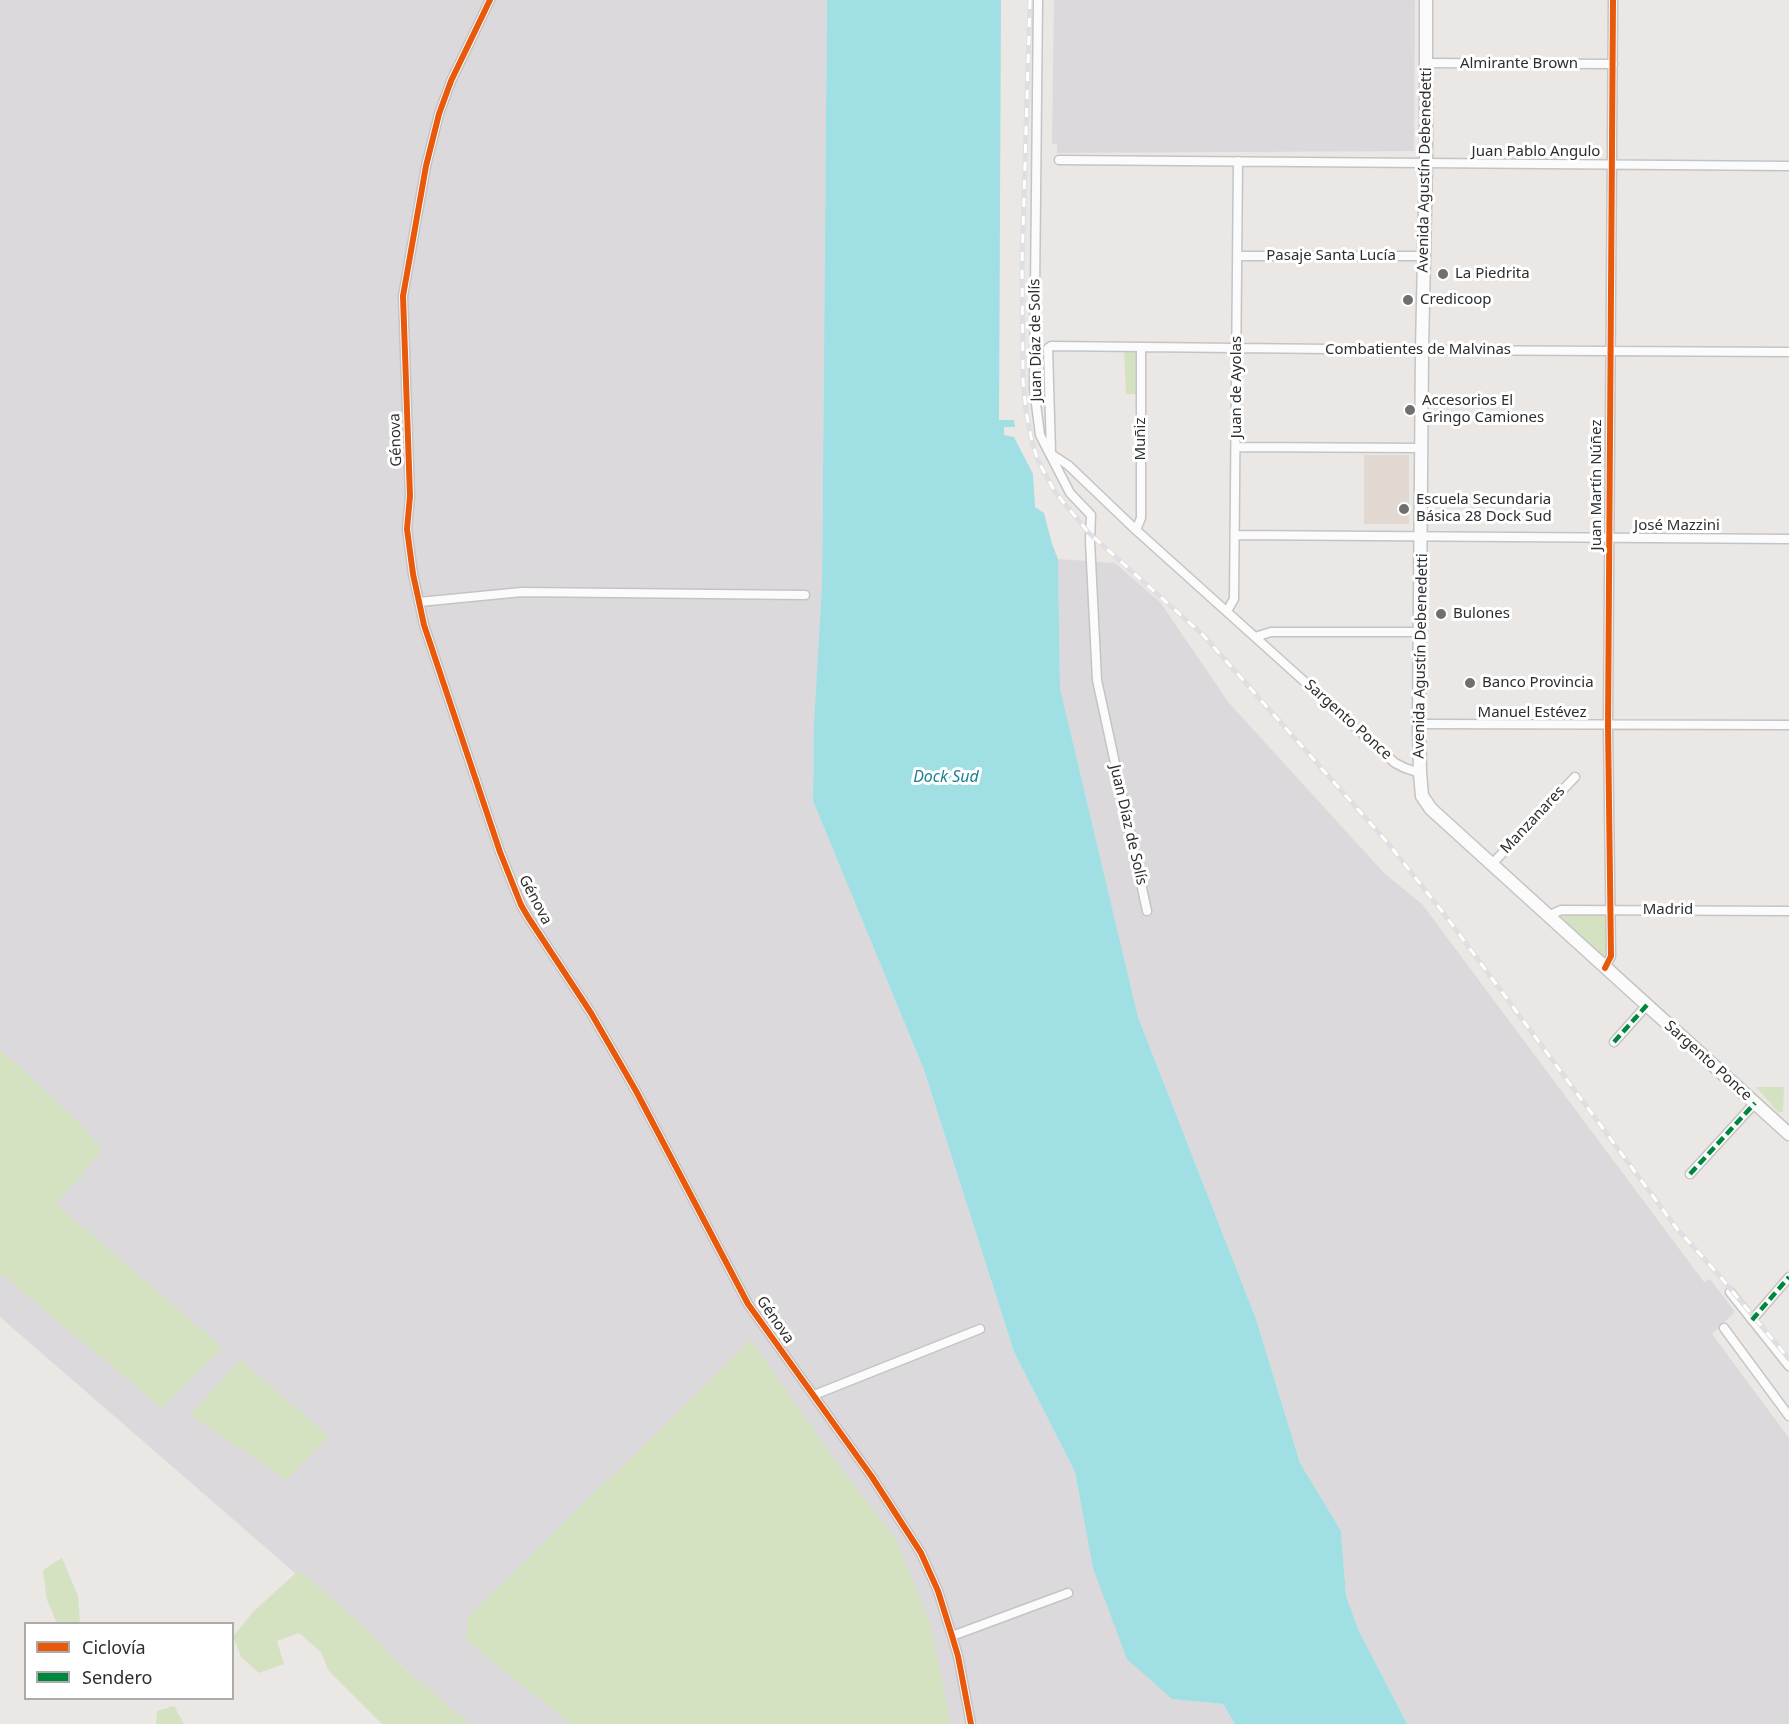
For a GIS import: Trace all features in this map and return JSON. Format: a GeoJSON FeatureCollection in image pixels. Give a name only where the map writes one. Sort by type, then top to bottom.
{"type":"FeatureCollection","features":[{"type":"Feature","properties":{"kind":"main road","name":"Avenida Agustín Debenedetti"},"geometry":{"type":"LineString","coordinates":[[1419,773],[1426,0]]}},
{"type":"Feature","properties":{"kind":"main road","name":"Sargento Ponce"},"geometry":{"type":"LineString","coordinates":[[1419,773],[1422,796],[1431,809],[1789,1134]]}},
{"type":"Feature","properties":{"kind":"street","name":"Génova"},"geometry":{"type":"LineString","coordinates":[[490,0],[451,81],[439,114],[426,166],[403,296],[410,496],[407,529],[412,574],[419,602],[434,655],[500,852],[521,905],[591,1013],[636,1091],[748,1304],[877,1485],[921,1553],[938,1591],[952,1636],[960,1664],[971,1724]]}},
{"type":"Feature","properties":{"kind":"street","name":"Juan Díaz de Solís"},"geometry":{"type":"LineString","coordinates":[[1038,0],[1034,388],[1040,435],[1070,493],[1091,515],[1089,532],[1097,681],[1147,911]]}},
{"type":"Feature","properties":{"kind":"street","name":"Juan Martín Núñez"},"geometry":{"type":"LineString","coordinates":[[1605,968],[1611,956],[1608,725],[1613,0]]}},
{"type":"Feature","properties":{"kind":"street","name":"Almirante Brown"},"geometry":{"type":"LineString","coordinates":[[1426,63],[1613,64]]}},
{"type":"Feature","properties":{"kind":"street","name":"Juan Pablo Angulo"},"geometry":{"type":"LineString","coordinates":[[1059,160],[1789,166]]}},
{"type":"Feature","properties":{"kind":"street","name":"Juan de Ayolas"},"geometry":{"type":"LineString","coordinates":[[1227,610],[1234,599],[1238,161]]}},
{"type":"Feature","properties":{"kind":"street","name":"Pasaje Santa Lucía"},"geometry":{"type":"LineString","coordinates":[[1237,256],[1424,256]]}},
{"type":"Feature","properties":{"kind":"street","name":"Combatientes de Malvinas"},"geometry":{"type":"LineString","coordinates":[[1051,453],[1048,348],[1051,346],[1789,352]]}},
{"type":"Feature","properties":{"kind":"street","name":"Muñiz"},"geometry":{"type":"LineString","coordinates":[[1136,530],[1141,518],[1141,347]]}},
{"type":"Feature","properties":{"kind":"street"},"geometry":{"type":"LineString","coordinates":[[1237,447],[1422,448]]}},
{"type":"Feature","properties":{"kind":"street","name":"Sargento Ponce"},"geometry":{"type":"LineString","coordinates":[[1051,453],[1068,465],[1136,530],[1395,763],[1419,773]]}},
{"type":"Feature","properties":{"kind":"street","name":"José Mazzini"},"geometry":{"type":"LineString","coordinates":[[1235,535],[1789,539]]}},
{"type":"Feature","properties":{"kind":"street"},"geometry":{"type":"LineString","coordinates":[[419,602],[522,592],[805,595]]}},
{"type":"Feature","properties":{"kind":"street"},"geometry":{"type":"LineString","coordinates":[[1255,637],[1271,632],[1421,632]]}},
{"type":"Feature","properties":{"kind":"street","name":"Manuel Estévez"},"geometry":{"type":"LineString","coordinates":[[1419,724],[1789,725]]}},
{"type":"Feature","properties":{"kind":"street","name":"Manzanares"},"geometry":{"type":"LineString","coordinates":[[1492,864],[1575,777]]}},
{"type":"Feature","properties":{"kind":"street","name":"Madrid"},"geometry":{"type":"LineString","coordinates":[[1548,916],[1561,910],[1789,910]]}},
{"type":"Feature","properties":{"kind":"street"},"geometry":{"type":"LineString","coordinates":[[1614,1042],[1647,1005]]}},
{"type":"Feature","properties":{"kind":"street"},"geometry":{"type":"LineString","coordinates":[[1690,1174],[1755,1103]]}},
{"type":"Feature","properties":{"kind":"street"},"geometry":{"type":"LineString","coordinates":[[1752,1320],[1789,1277]]}},
{"type":"Feature","properties":{"kind":"street"},"geometry":{"type":"LineString","coordinates":[[1730,1292],[1789,1366]]}},
{"type":"Feature","properties":{"kind":"street"},"geometry":{"type":"LineString","coordinates":[[1724,1328],[1789,1416]]}},
{"type":"Feature","properties":{"kind":"street"},"geometry":{"type":"LineString","coordinates":[[814,1395],[980,1329]]}},
{"type":"Feature","properties":{"kind":"street"},"geometry":{"type":"LineString","coordinates":[[952,1636],[1068,1593]]}},
{"type":"Feature","properties":{"kind":"shaded area"},"geometry":{"type":"Polygon","coordinates":[[[0,0],[827,0],[822,584],[814,722],[813,801],[924,1070],[1014,1352],[1075,1472],[1093,1568],[1172,1699],[1223,1704],[1235,1724],[469,1724],[0,1317],[0,0]]]}},
{"type":"Feature","properties":{"kind":"shaded area"},"geometry":{"type":"Polygon","coordinates":[[[1054,0],[1415,0],[1414,151],[1057,153],[1057,144],[1052,144],[1054,0]]]}},
{"type":"Feature","properties":{"kind":"shaded area"},"geometry":{"type":"Polygon","coordinates":[[[1364,455],[1409,455],[1409,524],[1364,524],[1364,455]]]}},
{"type":"Feature","properties":{"kind":"shaded area"},"geometry":{"type":"Polygon","coordinates":[[[1058,559],[1115,563],[1160,602],[1229,703],[1385,874],[1422,904],[1704,1282],[1710,1279],[1735,1312],[1712,1334],[1789,1438],[1789,1724],[1407,1724],[1359,1631],[1346,1596],[1341,1531],[1300,1463],[1256,1319],[1138,1017],[1060,688],[1058,559]]]}},
{"type":"Feature","properties":{"kind":"green space"},"geometry":{"type":"Polygon","coordinates":[[[1124,347],[1141,347],[1141,394],[1126,394],[1124,347]]]}},
{"type":"Feature","properties":{"kind":"green space"},"geometry":{"type":"Polygon","coordinates":[[[1609,910],[1611,956],[1605,968],[1548,916],[1556,911],[1609,910]]]}},
{"type":"Feature","properties":{"kind":"green space"},"geometry":{"type":"Polygon","coordinates":[[[0,1049],[84,1127],[102,1151],[56,1204],[223,1348],[162,1408],[0,1273],[0,1049]]]}},
{"type":"Feature","properties":{"kind":"green space"},"geometry":{"type":"Polygon","coordinates":[[[1756,1087],[1784,1087],[1783,1112],[1778,1112],[1756,1087]]]}},
{"type":"Feature","properties":{"kind":"green space"},"geometry":{"type":"Polygon","coordinates":[[[751,1340],[837,1463],[897,1541],[930,1623],[951,1724],[571,1724],[467,1641],[467,1618],[751,1340]]]}},
{"type":"Feature","properties":{"kind":"green space"},"geometry":{"type":"Polygon","coordinates":[[[240,1360],[329,1436],[287,1480],[190,1415],[240,1360]]]}},
{"type":"Feature","properties":{"kind":"green space"},"geometry":{"type":"Polygon","coordinates":[[[62,1558],[78,1596],[80,1622],[57,1622],[47,1600],[43,1570],[62,1558]]]}},
{"type":"Feature","properties":{"kind":"green space"},"geometry":{"type":"Polygon","coordinates":[[[299,1570],[368,1630],[395,1660],[470,1724],[382,1724],[329,1671],[321,1652],[299,1633],[277,1641],[284,1664],[259,1673],[241,1657],[234,1639],[234,1635],[254,1611],[299,1570]]]}},
{"type":"Feature","properties":{"kind":"green space"},"geometry":{"type":"Polygon","coordinates":[[[174,1706],[184,1724],[156,1724],[157,1711],[174,1706]]]}},
{"type":"Feature","properties":{"kind":"water","name":"Dock Sud"},"geometry":{"type":"Polygon","coordinates":[[[827,0],[1001,0],[999,420],[1014,420],[1015,427],[1004,427],[1004,435],[1014,437],[1033,474],[1035,507],[1044,513],[1058,559],[1060,688],[1138,1017],[1256,1319],[1300,1463],[1341,1531],[1346,1596],[1359,1631],[1407,1724],[1235,1724],[1223,1704],[1172,1699],[1127,1659],[1093,1568],[1075,1472],[1014,1352],[924,1070],[813,801],[814,722],[822,584],[827,0]]]}},
{"type":"Feature","properties":{"kind":"railway"},"geometry":{"type":"LineString","coordinates":[[1030,0],[1022,264],[1023,380],[1032,442],[1038,461],[1055,492],[1089,533],[1203,635],[1387,842],[1445,915],[1678,1230],[1789,1359]]}},
{"type":"Feature","properties":{"kind":"marked path"},"geometry":{"type":"LineString","coordinates":[[1614,1042],[1647,1005]]}},
{"type":"Feature","properties":{"kind":"marked path"},"geometry":{"type":"LineString","coordinates":[[1690,1174],[1755,1103]]}},
{"type":"Feature","properties":{"kind":"marked path"},"geometry":{"type":"LineString","coordinates":[[1752,1320],[1789,1277]]}},
{"type":"Feature","properties":{"kind":"cycle path"},"geometry":{"type":"LineString","coordinates":[[490,0],[451,81],[439,114],[426,166],[403,296],[410,496],[407,529],[413,574],[424,625],[500,852],[521,905],[591,1013],[636,1091],[748,1304],[872,1477],[921,1553],[938,1591],[958,1656],[971,1724]]}},
{"type":"Feature","properties":{"kind":"cycle path"},"geometry":{"type":"LineString","coordinates":[[1605,968],[1611,956],[1608,725],[1613,0]]}},
{"type":"Feature","properties":{"kind":"place","name":"La Piedrita"},"geometry":{"type":"Point","coordinates":[1443,274]}},
{"type":"Feature","properties":{"kind":"place","name":"Credicoop"},"geometry":{"type":"Point","coordinates":[1408,300]}},
{"type":"Feature","properties":{"kind":"place","name":"Accesorios El Gringo Camiones"},"geometry":{"type":"Point","coordinates":[1410,410]}},
{"type":"Feature","properties":{"kind":"place","name":"Escuela Secundaria Básica 28 Dock Sud"},"geometry":{"type":"Point","coordinates":[1404,509]}},
{"type":"Feature","properties":{"kind":"place","name":"Bulones"},"geometry":{"type":"Point","coordinates":[1441,614]}},
{"type":"Feature","properties":{"kind":"place","name":"Banco Provincia"},"geometry":{"type":"Point","coordinates":[1470,683]}}]}
